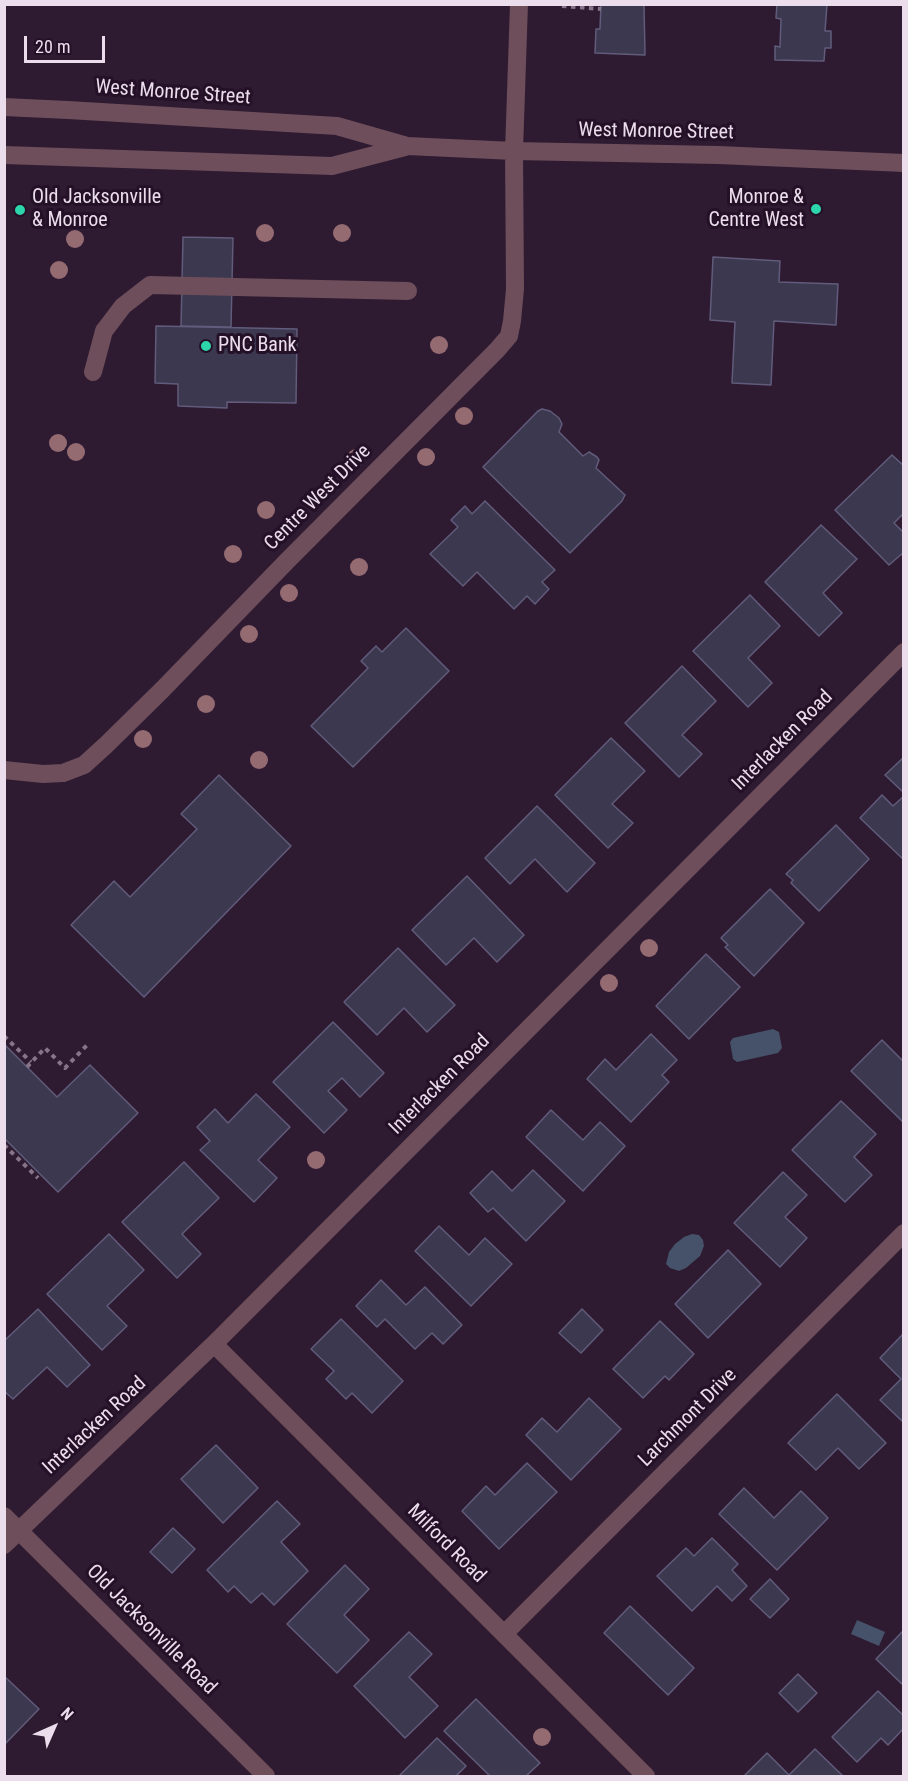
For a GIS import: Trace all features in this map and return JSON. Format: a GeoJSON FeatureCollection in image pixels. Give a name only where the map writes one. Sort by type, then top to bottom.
{"type":"FeatureCollection","features":[{"type":"Feature","properties":{"kind":"street","name":"Centre West Drive"},"geometry":{"type":"LineString","coordinates":[[4,770],[42,774],[63,773],[84,765],[162,690],[509,336],[515,289],[514,151],[519,4]]}},
{"type":"Feature","properties":{"kind":"street","name":"West Monroe Street"},"geometry":{"type":"LineString","coordinates":[[4,107],[337,126],[407,146],[903,163]]}},
{"type":"Feature","properties":{"kind":"street","name":"West Monroe Street"},"geometry":{"type":"LineString","coordinates":[[4,155],[332,166],[407,146]]}},
{"type":"Feature","properties":{"kind":"street"},"geometry":{"type":"LineString","coordinates":[[93,372],[104,331],[123,306],[150,285],[408,291]]}},
{"type":"Feature","properties":{"kind":"street","name":"Interlacken Road"},"geometry":{"type":"LineString","coordinates":[[4,1545],[214,1344],[903,652]]}},
{"type":"Feature","properties":{"kind":"street","name":"Larchmont Drive"},"geometry":{"type":"LineString","coordinates":[[504,1634],[903,1233]]}},
{"type":"Feature","properties":{"kind":"street","name":"Milford Road"},"geometry":{"type":"LineString","coordinates":[[214,1344],[646,1776]]}},
{"type":"Feature","properties":{"kind":"street","name":"Old Jacksonville Road"},"geometry":{"type":"LineString","coordinates":[[4,1516],[266,1776]]}},
{"type":"Feature","properties":{"kind":"path"},"geometry":{"type":"LineString","coordinates":[[562,6],[601,9]]}},
{"type":"Feature","properties":{"kind":"path"},"geometry":{"type":"LineString","coordinates":[[4,1036],[31,1062]]}},
{"type":"Feature","properties":{"kind":"path"},"geometry":{"type":"LineString","coordinates":[[27,1066],[45,1048],[65,1068],[88,1044]]}},
{"type":"Feature","properties":{"kind":"path"},"geometry":{"type":"LineString","coordinates":[[4,1145],[38,1178]]}},
{"type":"Feature","properties":{"kind":"water"},"geometry":{"type":"Polygon","coordinates":[[[773,1029],[779,1032],[782,1048],[778,1053],[737,1062],[733,1059],[730,1042],[733,1038],[773,1029]]]}},
{"type":"Feature","properties":{"kind":"water"},"geometry":{"type":"Polygon","coordinates":[[[692,1234],[699,1235],[703,1240],[704,1246],[700,1256],[679,1271],[670,1268],[666,1264],[669,1252],[675,1244],[692,1234]]]}},
{"type":"Feature","properties":{"kind":"water"},"geometry":{"type":"Polygon","coordinates":[[[857,1620],[885,1632],[879,1646],[851,1634],[857,1620]]]}},
{"type":"Feature","properties":{"kind":"building"},"geometry":{"type":"Polygon","coordinates":[[[601,4],[644,4],[645,55],[595,53],[596,29],[600,29],[601,4]]]}},
{"type":"Feature","properties":{"kind":"building"},"geometry":{"type":"Polygon","coordinates":[[[777,4],[827,5],[825,31],[831,31],[831,48],[825,48],[824,61],[775,60],[775,46],[780,47],[781,19],[776,18],[777,4]]]}},
{"type":"Feature","properties":{"kind":"building"},"geometry":{"type":"Polygon","coordinates":[[[183,237],[233,238],[231,327],[181,326],[183,237]]]}},
{"type":"Feature","properties":{"kind":"building"},"geometry":{"type":"Polygon","coordinates":[[[713,257],[780,261],[779,282],[838,284],[836,325],[774,321],[771,385],[732,383],[735,322],[710,320],[713,257]]]}},
{"type":"Feature","properties":{"kind":"building"},"geometry":{"type":"Polygon","coordinates":[[[156,326],[297,329],[296,403],[227,402],[227,408],[178,406],[178,384],[155,383],[156,326]]]}},
{"type":"Feature","properties":{"kind":"building"},"geometry":{"type":"Polygon","coordinates":[[[542,409],[550,411],[559,418],[562,424],[559,432],[583,456],[589,452],[597,457],[599,460],[596,468],[625,495],[622,501],[570,553],[483,467],[542,409]]]}},
{"type":"Feature","properties":{"kind":"building"},"geometry":{"type":"Polygon","coordinates":[[[892,455],[904,466],[904,513],[894,523],[904,533],[904,552],[889,565],[835,510],[892,455]]]}},
{"type":"Feature","properties":{"kind":"building"},"geometry":{"type":"Polygon","coordinates":[[[485,501],[555,570],[542,582],[549,589],[535,604],[527,596],[514,609],[477,572],[463,586],[430,554],[458,527],[451,520],[465,506],[472,514],[485,501]]]}},
{"type":"Feature","properties":{"kind":"building"},"geometry":{"type":"Polygon","coordinates":[[[821,525],[857,559],[823,593],[842,613],[819,636],[765,582],[821,525]]]}},
{"type":"Feature","properties":{"kind":"building"},"geometry":{"type":"Polygon","coordinates":[[[750,595],[780,626],[748,658],[772,683],[748,707],[693,651],[750,595]]]}},
{"type":"Feature","properties":{"kind":"building"},"geometry":{"type":"Polygon","coordinates":[[[406,628],[449,671],[353,767],[311,726],[368,668],[361,661],[376,646],[382,652],[406,628]]]}},
{"type":"Feature","properties":{"kind":"building"},"geometry":{"type":"Polygon","coordinates":[[[682,666],[716,701],[682,735],[702,754],[679,777],[625,723],[682,666]]]}},
{"type":"Feature","properties":{"kind":"building"},"geometry":{"type":"Polygon","coordinates":[[[611,738],[645,771],[612,804],[633,823],[608,848],[555,795],[611,738]]]}},
{"type":"Feature","properties":{"kind":"building"},"geometry":{"type":"Polygon","coordinates":[[[904,757],[904,793],[885,775],[904,757]]]}},
{"type":"Feature","properties":{"kind":"building"},"geometry":{"type":"Polygon","coordinates":[[[219,775],[291,846],[144,997],[71,925],[114,881],[130,897],[197,829],[181,814],[219,775]]]}},
{"type":"Feature","properties":{"kind":"building"},"geometry":{"type":"Polygon","coordinates":[[[882,795],[893,806],[904,796],[904,860],[860,818],[882,795]]]}},
{"type":"Feature","properties":{"kind":"building"},"geometry":{"type":"Polygon","coordinates":[[[537,806],[595,863],[567,892],[535,859],[510,884],[485,858],[537,806]]]}},
{"type":"Feature","properties":{"kind":"building"},"geometry":{"type":"Polygon","coordinates":[[[836,825],[869,859],[819,911],[791,883],[793,880],[786,874],[836,825]]]}},
{"type":"Feature","properties":{"kind":"building"},"geometry":{"type":"Polygon","coordinates":[[[467,876],[524,935],[497,962],[474,938],[446,965],[412,930],[467,876]]]}},
{"type":"Feature","properties":{"kind":"building"},"geometry":{"type":"Polygon","coordinates":[[[770,889],[804,923],[754,976],[725,947],[728,945],[721,938],[770,889]]]}},
{"type":"Feature","properties":{"kind":"building"},"geometry":{"type":"Polygon","coordinates":[[[398,948],[455,1005],[427,1032],[404,1008],[377,1035],[344,1002],[398,948]]]}},
{"type":"Feature","properties":{"kind":"building"},"geometry":{"type":"Polygon","coordinates":[[[706,954],[740,987],[689,1039],[656,1006],[706,954]]]}},
{"type":"Feature","properties":{"kind":"building"},"geometry":{"type":"Polygon","coordinates":[[[333,1022],[384,1073],[360,1097],[342,1078],[328,1091],[347,1110],[324,1133],[273,1082],[333,1022]]]}},
{"type":"Feature","properties":{"kind":"building"},"geometry":{"type":"Polygon","coordinates":[[[651,1034],[677,1060],[662,1075],[669,1082],[631,1122],[587,1079],[605,1059],[616,1070],[651,1034]]]}},
{"type":"Feature","properties":{"kind":"building"},"geometry":{"type":"Polygon","coordinates":[[[882,1040],[904,1062],[904,1123],[851,1071],[882,1040]]]}},
{"type":"Feature","properties":{"kind":"building"},"geometry":{"type":"Polygon","coordinates":[[[4,1044],[57,1097],[90,1065],[138,1113],[58,1192],[4,1138],[4,1044]]]}},
{"type":"Feature","properties":{"kind":"building"},"geometry":{"type":"Polygon","coordinates":[[[256,1094],[290,1127],[258,1160],[277,1178],[254,1202],[200,1150],[210,1141],[197,1127],[215,1109],[228,1123],[256,1094]]]}},
{"type":"Feature","properties":{"kind":"building"},"geometry":{"type":"Polygon","coordinates":[[[841,1101],[876,1134],[854,1157],[872,1175],[845,1202],[792,1150],[841,1101]]]}},
{"type":"Feature","properties":{"kind":"building"},"geometry":{"type":"Polygon","coordinates":[[[551,1110],[583,1140],[600,1122],[625,1146],[583,1191],[526,1137],[551,1110]]]}},
{"type":"Feature","properties":{"kind":"building"},"geometry":{"type":"Polygon","coordinates":[[[184,1162],[219,1198],[182,1234],[201,1254],[177,1278],[122,1222],[184,1162]]]}},
{"type":"Feature","properties":{"kind":"building"},"geometry":{"type":"Polygon","coordinates":[[[533,1170],[565,1201],[526,1241],[493,1208],[488,1212],[470,1193],[492,1171],[512,1191],[533,1170]]]}},
{"type":"Feature","properties":{"kind":"building"},"geometry":{"type":"Polygon","coordinates":[[[783,1172],[807,1195],[785,1217],[807,1238],[780,1267],[734,1223],[783,1172]]]}},
{"type":"Feature","properties":{"kind":"building"},"geometry":{"type":"Polygon","coordinates":[[[439,1226],[469,1255],[485,1238],[512,1264],[471,1306],[415,1251],[439,1226]]]}},
{"type":"Feature","properties":{"kind":"building"},"geometry":{"type":"Polygon","coordinates":[[[109,1234],[144,1270],[107,1306],[127,1326],[102,1350],[47,1294],[109,1234]]]}},
{"type":"Feature","properties":{"kind":"building"},"geometry":{"type":"Polygon","coordinates":[[[728,1250],[761,1284],[708,1338],[675,1304],[728,1250]]]}},
{"type":"Feature","properties":{"kind":"building"},"geometry":{"type":"Polygon","coordinates":[[[381,1280],[406,1305],[425,1287],[462,1325],[443,1344],[432,1333],[415,1349],[385,1319],[377,1327],[356,1306],[381,1280]]]}},
{"type":"Feature","properties":{"kind":"building"},"geometry":{"type":"Polygon","coordinates":[[[38,1309],[90,1365],[67,1387],[47,1367],[13,1399],[4,1391],[4,1341],[38,1309]]]}},
{"type":"Feature","properties":{"kind":"building"},"geometry":{"type":"Polygon","coordinates":[[[582,1309],[603,1330],[581,1353],[559,1333],[582,1309]]]}},
{"type":"Feature","properties":{"kind":"building"},"geometry":{"type":"Polygon","coordinates":[[[341,1319],[403,1381],[372,1413],[352,1393],[346,1399],[326,1379],[334,1371],[311,1349],[341,1319]]]}},
{"type":"Feature","properties":{"kind":"building"},"geometry":{"type":"Polygon","coordinates":[[[660,1321],[694,1354],[669,1380],[665,1376],[643,1398],[613,1369],[660,1321]]]}},
{"type":"Feature","properties":{"kind":"building"},"geometry":{"type":"Polygon","coordinates":[[[904,1333],[904,1420],[902,1421],[880,1400],[901,1379],[880,1358],[904,1333]]]}},
{"type":"Feature","properties":{"kind":"building"},"geometry":{"type":"Polygon","coordinates":[[[837,1394],[886,1443],[859,1469],[838,1448],[816,1470],[788,1443],[837,1394]]]}},
{"type":"Feature","properties":{"kind":"building"},"geometry":{"type":"Polygon","coordinates":[[[589,1398],[621,1429],[571,1480],[526,1435],[542,1418],[557,1432],[589,1398]]]}},
{"type":"Feature","properties":{"kind":"building"},"geometry":{"type":"Polygon","coordinates":[[[216,1445],[258,1488],[223,1523],[181,1479],[216,1445]]]}},
{"type":"Feature","properties":{"kind":"building"},"geometry":{"type":"Polygon","coordinates":[[[527,1463],[557,1492],[499,1549],[462,1511],[486,1486],[495,1495],[527,1463]]]}},
{"type":"Feature","properties":{"kind":"building"},"geometry":{"type":"Polygon","coordinates":[[[744,1488],[774,1518],[801,1491],[828,1518],[777,1570],[719,1514],[744,1488]]]}},
{"type":"Feature","properties":{"kind":"building"},"geometry":{"type":"Polygon","coordinates":[[[277,1501],[300,1524],[281,1542],[308,1571],[274,1605],[262,1593],[251,1603],[234,1586],[228,1592],[207,1570],[277,1501]]]}},
{"type":"Feature","properties":{"kind":"building"},"geometry":{"type":"Polygon","coordinates":[[[173,1528],[195,1549],[172,1573],[150,1552],[173,1528]]]}},
{"type":"Feature","properties":{"kind":"building"},"geometry":{"type":"Polygon","coordinates":[[[712,1538],[738,1564],[732,1570],[747,1586],[732,1601],[717,1586],[692,1611],[657,1576],[686,1548],[694,1556],[712,1538]]]}},
{"type":"Feature","properties":{"kind":"building"},"geometry":{"type":"Polygon","coordinates":[[[345,1565],[369,1589],[344,1615],[369,1640],[337,1673],[287,1624],[345,1565]]]}},
{"type":"Feature","properties":{"kind":"building"},"geometry":{"type":"Polygon","coordinates":[[[770,1579],[789,1599],[770,1618],[750,1599],[770,1579]]]}},
{"type":"Feature","properties":{"kind":"building"},"geometry":{"type":"Polygon","coordinates":[[[630,1606],[694,1668],[668,1695],[604,1633],[630,1606]]]}},
{"type":"Feature","properties":{"kind":"building"},"geometry":{"type":"Polygon","coordinates":[[[904,1630],[904,1686],[876,1659],[904,1630]]]}},
{"type":"Feature","properties":{"kind":"building"},"geometry":{"type":"Polygon","coordinates":[[[409,1632],[432,1654],[409,1677],[438,1706],[405,1738],[354,1686],[409,1632]]]}},
{"type":"Feature","properties":{"kind":"building"},"geometry":{"type":"Polygon","coordinates":[[[798,1674],[817,1693],[798,1712],[779,1693],[798,1674]]]}},
{"type":"Feature","properties":{"kind":"building"},"geometry":{"type":"Polygon","coordinates":[[[4,1676],[39,1709],[4,1745],[4,1676]]]}},
{"type":"Feature","properties":{"kind":"building"},"geometry":{"type":"Polygon","coordinates":[[[878,1691],[904,1716],[904,1728],[888,1745],[881,1738],[857,1762],[832,1737],[878,1691]]]}},
{"type":"Feature","properties":{"kind":"building"},"geometry":{"type":"Polygon","coordinates":[[[476,1699],[540,1763],[526,1776],[490,1776],[444,1731],[476,1699]]]}},
{"type":"Feature","properties":{"kind":"building"},"geometry":{"type":"Polygon","coordinates":[[[437,1738],[466,1766],[456,1776],[401,1776],[400,1775],[437,1738]]]}},
{"type":"Feature","properties":{"kind":"building"},"geometry":{"type":"Polygon","coordinates":[[[815,1749],[843,1776],[744,1776],[767,1753],[789,1775],[815,1749]]]}},
{"type":"Feature","properties":{"kind":"place","name":"Monroe & Centre West"},"geometry":{"type":"Point","coordinates":[816,209]}},
{"type":"Feature","properties":{"kind":"place","name":"Old Jacksonville & Monroe"},"geometry":{"type":"Point","coordinates":[20,210]}},
{"type":"Feature","properties":{"kind":"place","name":"PNC Bank"},"geometry":{"type":"Point","coordinates":[206,346]}}]}
